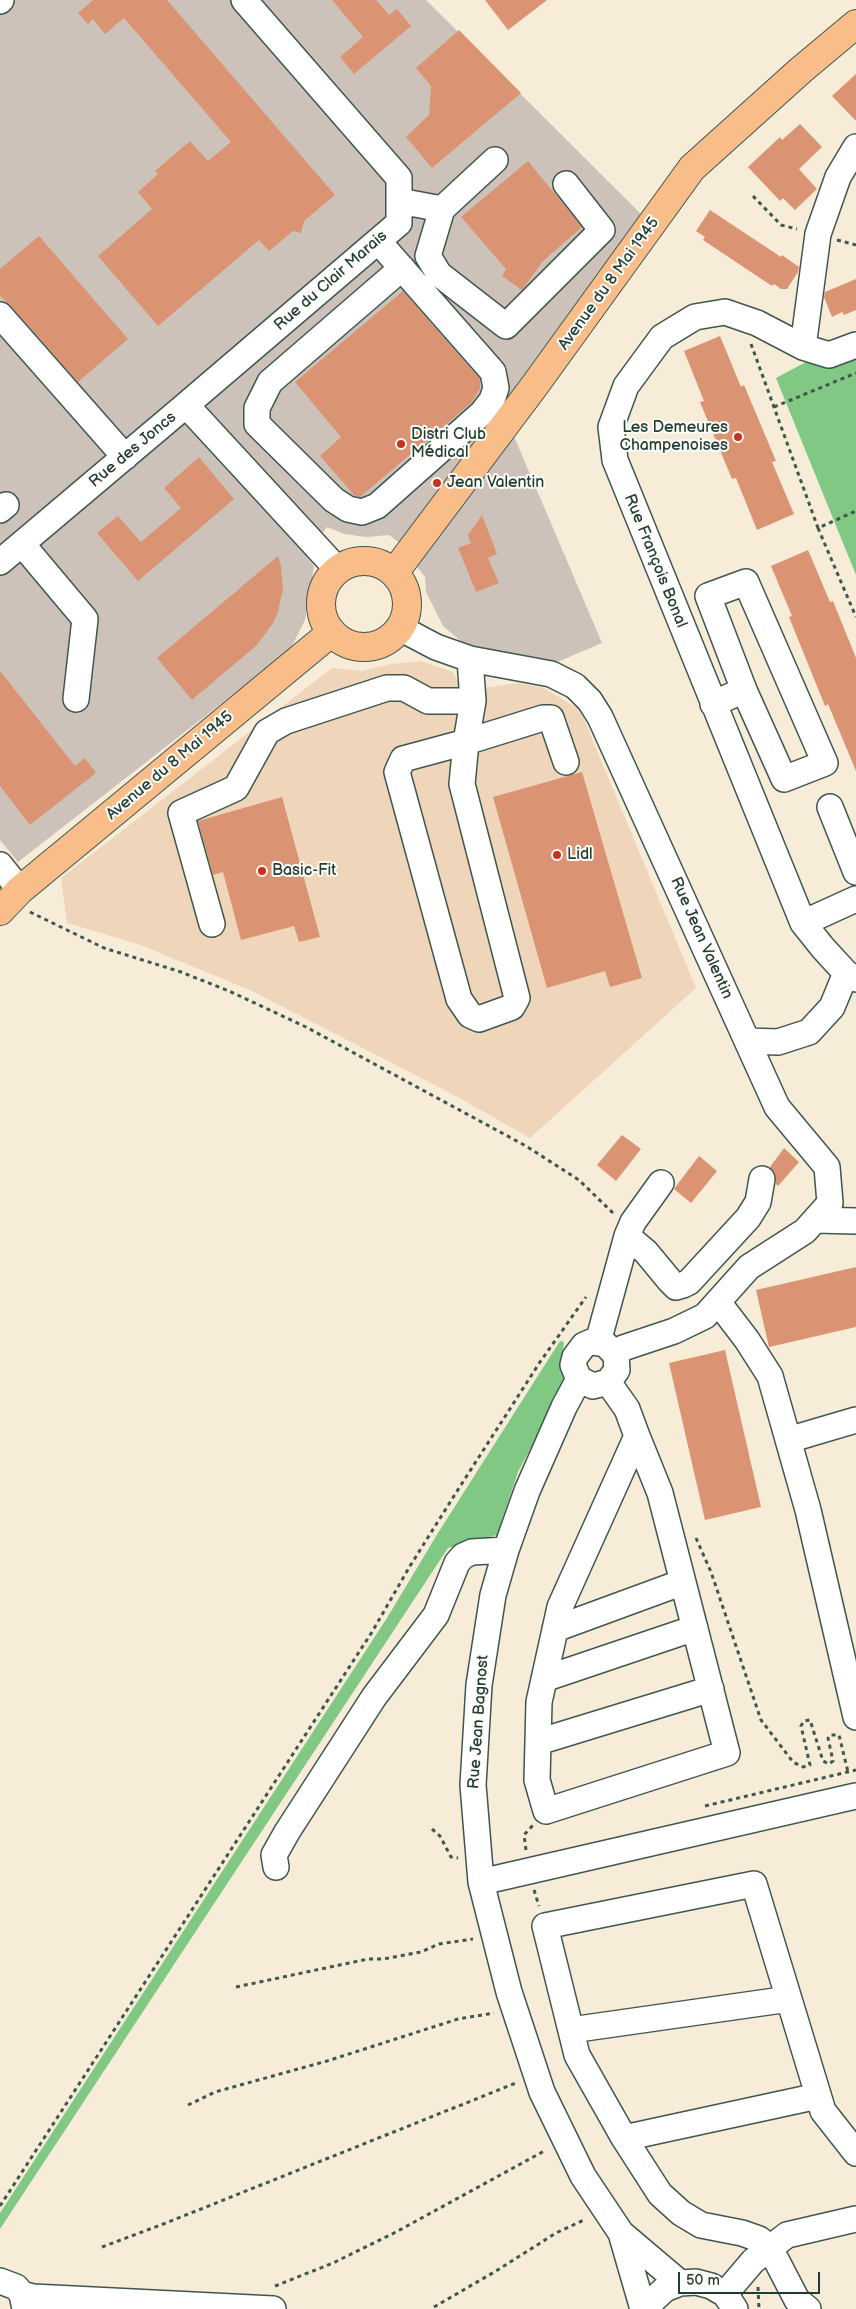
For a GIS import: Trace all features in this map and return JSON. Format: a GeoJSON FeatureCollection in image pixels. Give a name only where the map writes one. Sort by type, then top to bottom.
{"type":"FeatureCollection","features":[{"type":"Feature","properties":{"kind":"main road","name":"Avenue du 8 Mai 1945"},"geometry":{"type":"LineString","coordinates":[[394,573],[535,385],[692,168],[801,70],[856,24]]}},
{"type":"Feature","properties":{"kind":"main road"},"geometry":{"type":"LineString","coordinates":[[362,561],[374,562],[394,573],[401,582],[407,603],[406,615],[400,628],[387,640],[367,647],[346,644],[332,632],[324,619],[321,596],[325,585],[338,570],[351,563],[362,561]]}},
{"type":"Feature","properties":{"kind":"main road","name":"Avenue du 8 Mai 1945"},"geometry":{"type":"LineString","coordinates":[[10,900],[332,632]]}},
{"type":"Feature","properties":{"kind":"street","name":"Rue du Clair Marais"},"geometry":{"type":"LineString","coordinates":[[186,406],[399,223],[400,178],[244,0]]}},
{"type":"Feature","properties":{"kind":"street"},"geometry":{"type":"LineString","coordinates":[[802,347],[818,234],[838,178],[856,147]]}},
{"type":"Feature","properties":{"kind":"street"},"geometry":{"type":"LineString","coordinates":[[495,160],[442,209],[428,256],[439,274],[506,326],[602,230],[566,184]]}},
{"type":"Feature","properties":{"kind":"street"},"geometry":{"type":"LineString","coordinates":[[399,201],[442,209]]}},
{"type":"Feature","properties":{"kind":"street"},"geometry":{"type":"LineString","coordinates":[[378,241],[402,268],[493,372],[496,388],[492,400],[482,412],[377,506],[362,512],[348,509],[334,500],[257,424],[257,408],[270,382],[402,268]]}},
{"type":"Feature","properties":{"kind":"street","name":"Rue François Bonal"},"geometry":{"type":"LineString","coordinates":[[851,976],[822,948],[803,923],[614,460],[611,427],[626,386],[662,337],[695,317],[725,312],[758,323],[802,347],[829,355],[856,344]]}},
{"type":"Feature","properties":{"kind":"street"},"geometry":{"type":"LineString","coordinates":[[0,315],[125,457]]}},
{"type":"Feature","properties":{"kind":"street"},"geometry":{"type":"LineString","coordinates":[[248,352],[270,382]]}},
{"type":"Feature","properties":{"kind":"street","name":"Rue des Joncs"},"geometry":{"type":"LineString","coordinates":[[0,562],[186,406],[338,570]]}},
{"type":"Feature","properties":{"kind":"street"},"geometry":{"type":"LineString","coordinates":[[22,544],[85,619],[76,700]]}},
{"type":"Feature","properties":{"kind":"street"},"geometry":{"type":"LineString","coordinates":[[746,582],[825,763],[784,779],[744,690],[708,596],[746,582]]}},
{"type":"Feature","properties":{"kind":"street","name":"Rue Jean Valentin"},"geometry":{"type":"LineString","coordinates":[[400,628],[436,647],[470,659],[551,674],[575,686],[590,701],[600,717],[777,1107],[827,1167],[830,1203],[805,1231],[749,1267],[711,1309]]}},
{"type":"Feature","properties":{"kind":"street"},"geometry":{"type":"LineString","coordinates":[[470,659],[473,701],[466,742],[462,784],[517,998],[512,1007],[478,1019],[470,1016],[460,999],[397,772],[403,759],[466,742],[543,718],[551,718],[566,762]]}},
{"type":"Feature","properties":{"kind":"street"},"geometry":{"type":"LineString","coordinates":[[212,924],[182,814],[236,788],[267,732],[286,720],[387,688],[404,688],[428,702],[473,701]]}},
{"type":"Feature","properties":{"kind":"street"},"geometry":{"type":"LineString","coordinates":[[713,704],[744,690]]}},
{"type":"Feature","properties":{"kind":"street"},"geometry":{"type":"LineString","coordinates":[[830,807],[856,872]]}},
{"type":"Feature","properties":{"kind":"street"},"geometry":{"type":"LineString","coordinates":[[0,865],[10,900]]}},
{"type":"Feature","properties":{"kind":"street"},"geometry":{"type":"LineString","coordinates":[[803,923],[856,899]]}},
{"type":"Feature","properties":{"kind":"street"},"geometry":{"type":"LineString","coordinates":[[748,1041],[778,1042],[809,1032],[832,1007],[851,976]]}},
{"type":"Feature","properties":{"kind":"street"},"geometry":{"type":"LineString","coordinates":[[628,1233],[676,1287],[683,1285],[689,1282],[748,1218],[758,1202],[762,1179]]}},
{"type":"Feature","properties":{"kind":"street"},"geometry":{"type":"LineString","coordinates":[[662,1183],[633,1222],[628,1233],[607,1348],[617,1370],[608,1382],[593,1386],[580,1379],[575,1372],[575,1357],[584,1345],[607,1348],[623,1348],[674,1331],[711,1309],[747,1340],[770,1376],[808,1510],[856,1717]]}},
{"type":"Feature","properties":{"kind":"street"},"geometry":{"type":"LineString","coordinates":[[815,1220],[856,1221]]}},
{"type":"Feature","properties":{"kind":"street","name":"Rue Jean Bagnost"},"geometry":{"type":"LineString","coordinates":[[580,1379],[564,1407],[527,1491],[506,1550],[493,1595],[479,1685],[473,1785],[481,1882],[509,1992],[542,2092],[582,2176],[621,2233],[680,2283]]}},
{"type":"Feature","properties":{"kind":"street"},"geometry":{"type":"LineString","coordinates":[[608,1382],[627,1409],[660,1493],[727,1754],[546,1811],[536,1780],[539,1702],[560,1607],[637,1436]]}},
{"type":"Feature","properties":{"kind":"street"},"geometry":{"type":"LineString","coordinates":[[788,1440],[856,1420]]}},
{"type":"Feature","properties":{"kind":"street"},"geometry":{"type":"LineString","coordinates":[[276,1867],[274,1855],[287,1832],[374,1698],[436,1616],[457,1563],[463,1556],[472,1552],[506,1550]]}},
{"type":"Feature","properties":{"kind":"street"},"geometry":{"type":"LineString","coordinates":[[555,1628],[683,1582]]}},
{"type":"Feature","properties":{"kind":"street"},"geometry":{"type":"LineString","coordinates":[[544,1679],[695,1628]]}},
{"type":"Feature","properties":{"kind":"street"},"geometry":{"type":"LineString","coordinates":[[538,1742],[710,1689]]}},
{"type":"Feature","properties":{"kind":"street"},"geometry":{"type":"LineString","coordinates":[[481,1882],[856,1796]]}},
{"type":"Feature","properties":{"kind":"street"},"geometry":{"type":"LineString","coordinates":[[808,2309],[797,2300],[770,2248],[759,2239],[742,2233],[702,2225],[681,2213],[660,2194],[624,2138],[577,2055],[545,1926],[754,1884],[823,2111],[856,2152]]}},
{"type":"Feature","properties":{"kind":"street"},"geometry":{"type":"LineString","coordinates":[[570,2030],[789,1999]]}},
{"type":"Feature","properties":{"kind":"street"},"geometry":{"type":"LineString","coordinates":[[624,2138],[818,2096]]}},
{"type":"Feature","properties":{"kind":"street"},"geometry":{"type":"LineString","coordinates":[[648,2309],[652,2300],[665,2289],[680,2283],[696,2282],[711,2286],[730,2302],[753,2261],[787,2235],[856,2219]]}},
{"type":"Feature","properties":{"kind":"street","name":"Rue Jean Bagnost"},"geometry":{"type":"LineString","coordinates":[[621,2233],[643,2309]]}},
{"type":"Feature","properties":{"kind":"street"},"geometry":{"type":"LineString","coordinates":[[0,2281],[16,2287],[24,2302],[33,2297],[270,2299]]}},
{"type":"Feature","properties":{"kind":"path"},"geometry":{"type":"LineString","coordinates":[[741,318],[818,528],[856,617]]}},
{"type":"Feature","properties":{"kind":"path"},"geometry":{"type":"LineString","coordinates":[[774,407],[856,373]]}},
{"type":"Feature","properties":{"kind":"path"},"geometry":{"type":"LineString","coordinates":[[818,528],[856,511]]}},
{"type":"Feature","properties":{"kind":"path"},"geometry":{"type":"LineString","coordinates":[[10,900],[36,916],[80,938],[113,951],[182,972],[297,1022],[486,1122],[579,1180],[628,1233]]}},
{"type":"Feature","properties":{"kind":"path"},"geometry":{"type":"LineString","coordinates":[[0,2206],[372,1632],[410,1566],[540,1362],[592,1289]]}},
{"type":"Feature","properties":{"kind":"path"},"geometry":{"type":"LineString","coordinates":[[695,1537],[711,1572],[762,1720],[793,1762],[803,1768],[810,1765],[802,1726],[804,1721],[810,1720],[822,1761],[829,1764],[833,1761],[828,1738],[830,1735],[839,1735],[848,1772]]}},
{"type":"Feature","properties":{"kind":"path"},"geometry":{"type":"LineString","coordinates":[[432,1829],[440,1836],[451,1857],[461,1858],[463,1863]]}},
{"type":"Feature","properties":{"kind":"path"},"geometry":{"type":"LineString","coordinates":[[236,1987],[368,1959],[383,1960],[421,1952],[439,1944],[476,1939]]}},
{"type":"Feature","properties":{"kind":"path"},"geometry":{"type":"LineString","coordinates":[[188,2105],[215,2092],[327,2061],[458,2019],[497,2012]]}},
{"type":"Feature","properties":{"kind":"path"},"geometry":{"type":"LineString","coordinates":[[102,2247],[521,2081]]}},
{"type":"Feature","properties":{"kind":"path"},"geometry":{"type":"LineString","coordinates":[[270,2299],[333,2263],[388,2236],[550,2147]]}},
{"type":"Feature","properties":{"kind":"path"},"geometry":{"type":"LineString","coordinates":[[434,2306],[496,2271],[556,2233],[589,2218]]}},
{"type":"Feature","properties":{"kind":"shaded area"},"geometry":{"type":"Polygon","coordinates":[[[0,0],[426,0],[642,215],[501,406],[602,643],[555,663],[468,647],[443,626],[426,592],[425,577],[397,541],[389,535],[366,537],[344,534],[327,527],[306,556],[314,566],[305,620],[290,650],[18,862],[0,840],[0,0]]]}},
{"type":"Feature","properties":{"kind":"shaded area"},"geometry":{"type":"Polygon","coordinates":[[[421,661],[453,672],[462,691],[518,683],[544,688],[580,710],[696,988],[530,1138],[454,1095],[250,990],[135,943],[67,923],[61,878],[332,668],[361,671],[392,664],[421,661]]]}},
{"type":"Feature","properties":{"kind":"green space"},"geometry":{"type":"Polygon","coordinates":[[[856,358],[856,575],[776,378],[806,362],[831,367],[856,358]]]}},
{"type":"Feature","properties":{"kind":"green space"},"geometry":{"type":"Polygon","coordinates":[[[560,1341],[564,1342],[562,1357],[567,1369],[566,1381],[518,1472],[497,1535],[448,1548],[0,2229],[0,2213],[387,1618],[438,1533],[560,1341]]]}},
{"type":"Feature","properties":{"kind":"building"},"geometry":{"type":"Polygon","coordinates":[[[93,0],[167,0],[335,195],[304,221],[301,233],[293,231],[269,251],[259,240],[158,326],[98,256],[152,209],[138,192],[158,174],[155,171],[190,141],[208,161],[231,142],[124,18],[105,34],[93,19],[88,24],[78,13],[93,0]]]}},
{"type":"Feature","properties":{"kind":"building"},"geometry":{"type":"Polygon","coordinates":[[[332,0],[376,0],[389,15],[397,9],[411,26],[354,74],[340,57],[363,37],[332,0]]]}},
{"type":"Feature","properties":{"kind":"building"},"geometry":{"type":"Polygon","coordinates":[[[485,0],[547,0],[508,30],[485,0]]]}},
{"type":"Feature","properties":{"kind":"building"},"geometry":{"type":"Polygon","coordinates":[[[459,30],[521,93],[432,168],[406,137],[429,115],[431,86],[416,68],[459,30]]]}},
{"type":"Feature","properties":{"kind":"building"},"geometry":{"type":"Polygon","coordinates":[[[856,74],[856,121],[832,96],[856,74]]]}},
{"type":"Feature","properties":{"kind":"building"},"geometry":{"type":"Polygon","coordinates":[[[800,124],[822,147],[799,169],[817,189],[795,210],[783,198],[780,201],[748,167],[780,137],[782,140],[800,124]]]}},
{"type":"Feature","properties":{"kind":"building"},"geometry":{"type":"Polygon","coordinates":[[[528,161],[582,227],[543,261],[522,290],[502,276],[506,269],[461,217],[528,161]]]}},
{"type":"Feature","properties":{"kind":"building"},"geometry":{"type":"Polygon","coordinates":[[[710,210],[799,267],[798,272],[787,289],[781,289],[774,284],[772,286],[703,240],[705,237],[696,231],[710,210]]]}},
{"type":"Feature","properties":{"kind":"building"},"geometry":{"type":"Polygon","coordinates":[[[39,236],[128,339],[78,382],[0,296],[0,269],[39,236]]]}},
{"type":"Feature","properties":{"kind":"building"},"geometry":{"type":"Polygon","coordinates":[[[856,279],[856,310],[844,315],[842,312],[832,317],[824,297],[825,292],[856,279]]]}},
{"type":"Feature","properties":{"kind":"building"},"geometry":{"type":"Polygon","coordinates":[[[403,291],[480,379],[480,389],[471,403],[360,497],[354,495],[320,456],[341,437],[295,382],[403,291]]]}},
{"type":"Feature","properties":{"kind":"building"},"geometry":{"type":"Polygon","coordinates":[[[720,336],[741,387],[744,385],[776,461],[772,462],[794,514],[757,530],[736,478],[732,479],[700,402],[704,401],[684,351],[720,336]]]}},
{"type":"Feature","properties":{"kind":"building"},"geometry":{"type":"Polygon","coordinates":[[[199,457],[234,499],[138,581],[97,533],[118,516],[141,542],[181,508],[164,488],[199,457]]]}},
{"type":"Feature","properties":{"kind":"building"},"geometry":{"type":"Polygon","coordinates":[[[482,515],[497,554],[488,558],[499,583],[476,592],[458,548],[471,543],[468,535],[482,515]]]}},
{"type":"Feature","properties":{"kind":"building"},"geometry":{"type":"Polygon","coordinates":[[[808,550],[830,602],[833,601],[856,658],[856,771],[828,704],[825,706],[789,617],[792,616],[771,566],[808,550]]]}},
{"type":"Feature","properties":{"kind":"building"},"geometry":{"type":"Polygon","coordinates":[[[278,556],[283,589],[278,612],[273,623],[257,645],[192,700],[157,658],[278,556]]]}},
{"type":"Feature","properties":{"kind":"building"},"geometry":{"type":"Polygon","coordinates":[[[0,671],[75,766],[85,758],[96,773],[30,825],[0,786],[0,671]]]}},
{"type":"Feature","properties":{"kind":"building"},"geometry":{"type":"Polygon","coordinates":[[[582,772],[642,978],[610,987],[605,971],[547,988],[493,797],[582,772]]]}},
{"type":"Feature","properties":{"kind":"building","name":"Basic-Fit"},"geometry":{"type":"Polygon","coordinates":[[[282,797],[320,937],[299,942],[294,926],[241,940],[223,872],[213,875],[198,821],[282,797]]]}},
{"type":"Feature","properties":{"kind":"building"},"geometry":{"type":"Polygon","coordinates":[[[622,1135],[641,1149],[616,1181],[597,1165],[622,1135]]]}},
{"type":"Feature","properties":{"kind":"building"},"geometry":{"type":"Polygon","coordinates":[[[784,1148],[799,1162],[778,1186],[775,1174],[770,1167],[784,1148]]]}},
{"type":"Feature","properties":{"kind":"building"},"geometry":{"type":"Polygon","coordinates":[[[699,1156],[717,1171],[691,1203],[674,1189],[699,1156]]]}},
{"type":"Feature","properties":{"kind":"building"},"geometry":{"type":"Polygon","coordinates":[[[856,1267],[856,1327],[769,1347],[756,1290],[856,1267]]]}},
{"type":"Feature","properties":{"kind":"building"},"geometry":{"type":"Polygon","coordinates":[[[725,1350],[761,1507],[705,1520],[669,1363],[725,1350]]]}},
{"type":"Feature","properties":{"kind":"place","name":"Les Demeures Champenoises"},"geometry":{"type":"Point","coordinates":[738,437]}},
{"type":"Feature","properties":{"kind":"place","name":"Distri Club Médical"},"geometry":{"type":"Point","coordinates":[401,444]}},
{"type":"Feature","properties":{"kind":"place","name":"Jean Valentin"},"geometry":{"type":"Point","coordinates":[437,483]}},
{"type":"Feature","properties":{"kind":"place","name":"Lidl"},"geometry":{"type":"Point","coordinates":[557,855]}},
{"type":"Feature","properties":{"kind":"place","name":"Basic-Fit"},"geometry":{"type":"Point","coordinates":[262,871]}}]}
